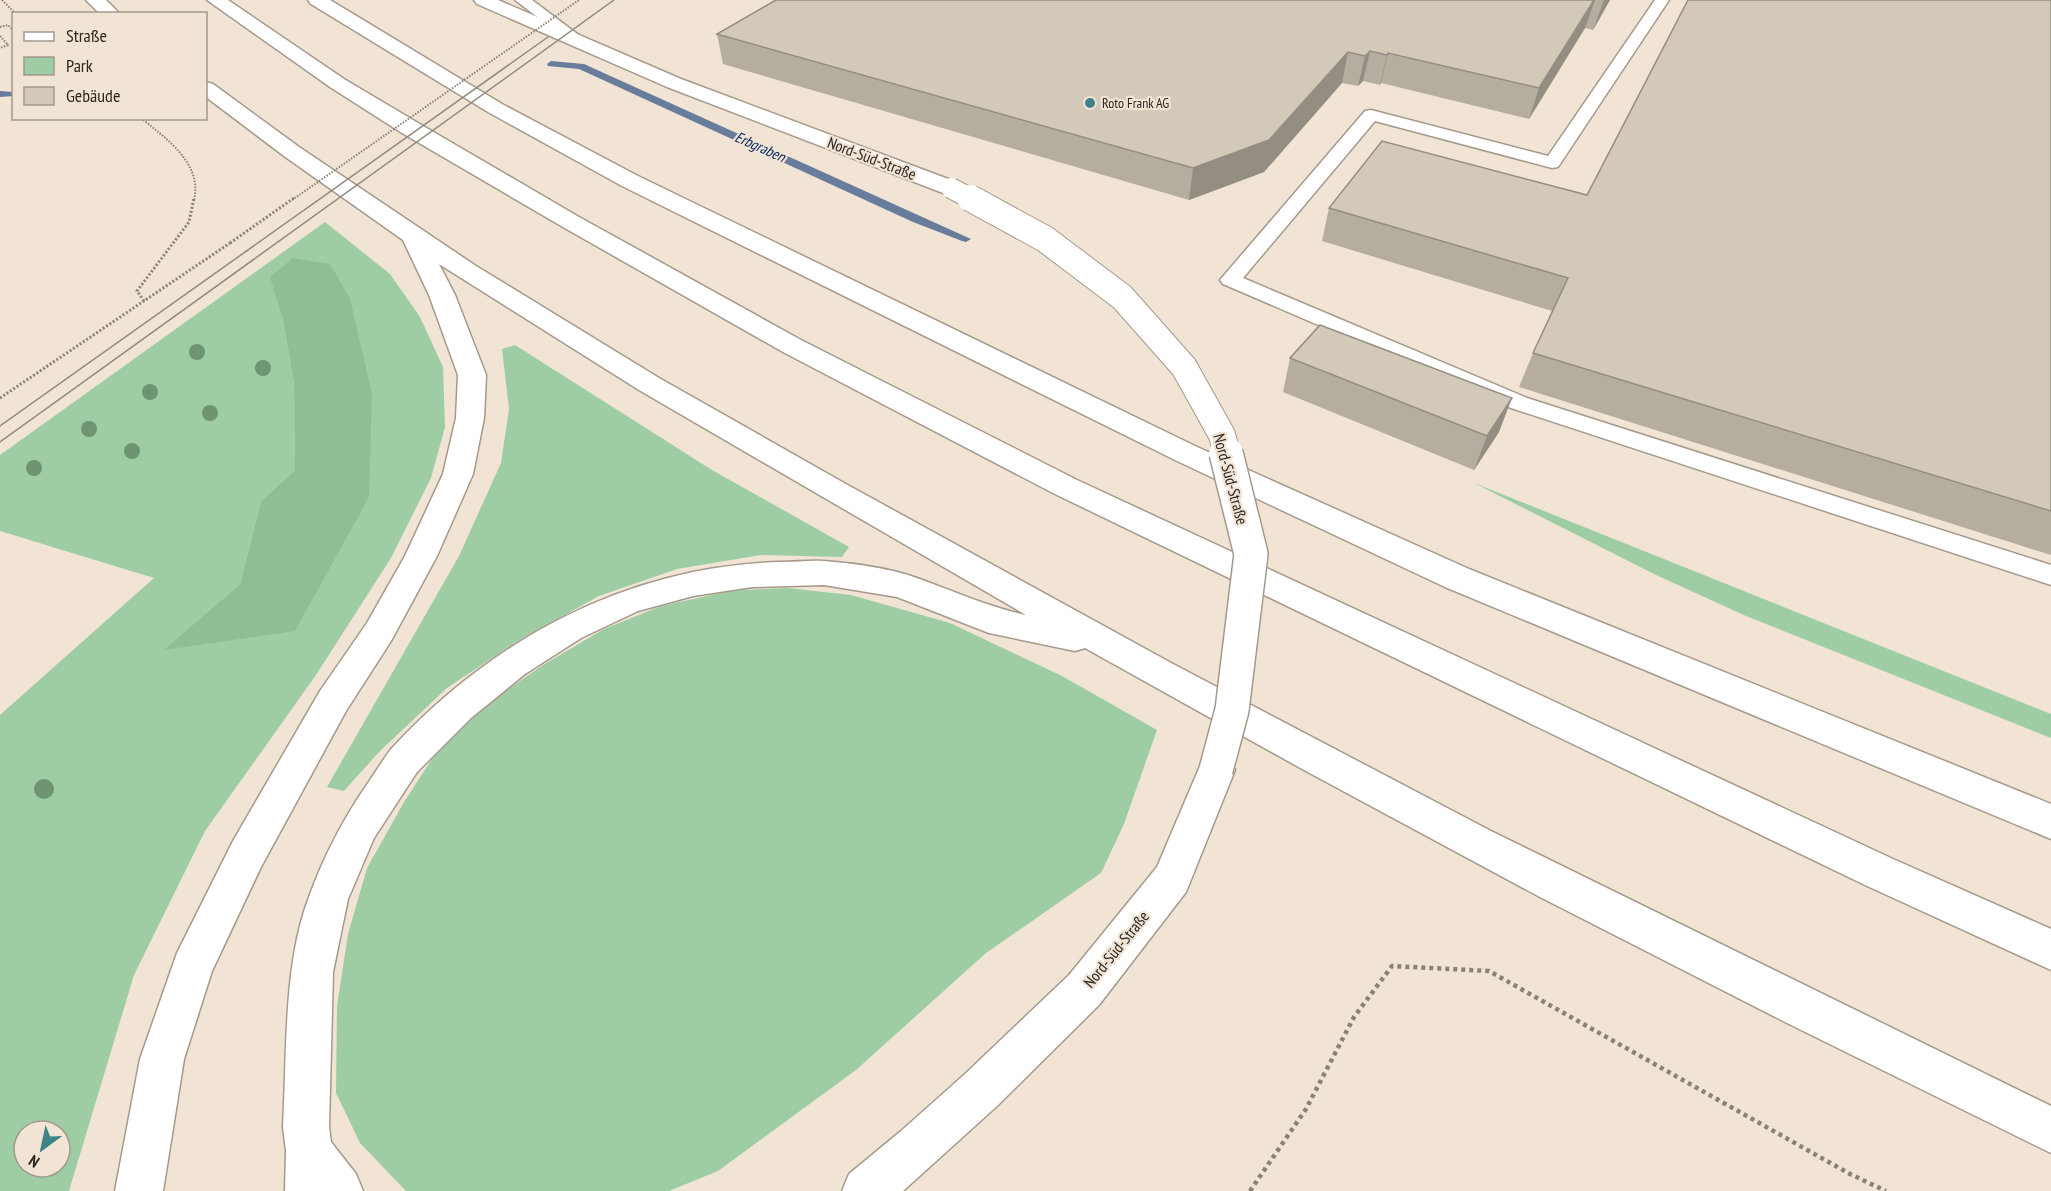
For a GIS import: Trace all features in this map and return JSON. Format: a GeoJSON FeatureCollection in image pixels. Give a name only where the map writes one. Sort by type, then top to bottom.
{"type":"FeatureCollection","features":[{"type":"Feature","properties":{"kind":"main road"},"geometry":{"type":"LineString","coordinates":[[95,0],[109,12]]}},
{"type":"Feature","properties":{"kind":"main road"},"geometry":{"type":"LineString","coordinates":[[216,0],[337,83],[410,128],[571,222],[813,357],[1066,487],[1879,872],[2051,950]]}},
{"type":"Feature","properties":{"kind":"main road"},"geometry":{"type":"LineString","coordinates":[[317,0],[495,108],[630,182],[1185,453],[1457,578],[2051,822]]}},
{"type":"Feature","properties":{"kind":"main road","name":"Nord-Süd-Straße"},"geometry":{"type":"LineString","coordinates":[[483,0],[674,83],[951,188],[1045,238],[1122,297],[1184,367],[1222,435],[1251,554],[1232,710],[1216,770],[1172,879],[1084,990],[981,1090],[918,1148],[866,1191]]}},
{"type":"Feature","properties":{"kind":"main road"},"geometry":{"type":"LineString","coordinates":[[207,89],[414,237],[632,375],[1105,644],[1550,882],[2051,1130]]}},
{"type":"Feature","properties":{"kind":"main road"},"geometry":{"type":"LineString","coordinates":[[139,1191],[162,1059],[192,967],[247,854],[333,701],[379,632],[421,556],[459,474],[470,418],[472,375],[442,295],[414,237]]}},
{"type":"Feature","properties":{"kind":"main road"},"geometry":{"type":"LineString","coordinates":[[339,1191],[309,1171],[306,1127],[312,972],[328,898],[359,828],[404,761],[458,708],[513,664],[569,629],[629,601],[693,584],[752,575],[824,573],[900,585],[988,620],[1105,644]]}},
{"type":"Feature","properties":{"kind":"lane"},"geometry":{"type":"LineString","coordinates":[[522,0],[584,45]]}},
{"type":"Feature","properties":{"kind":"lane"},"geometry":{"type":"LineString","coordinates":[[1662,0],[1552,163],[1371,115],[1230,279],[1519,403],[2051,575]]}},
{"type":"Feature","properties":{"kind":"path"},"geometry":{"type":"LineString","coordinates":[[3,0],[14,12]]}},
{"type":"Feature","properties":{"kind":"path"},"geometry":{"type":"LineString","coordinates":[[0,398],[230,243],[579,0]]}},
{"type":"Feature","properties":{"kind":"path"},"geometry":{"type":"LineString","coordinates":[[0,36],[8,45],[0,48]]}},
{"type":"Feature","properties":{"kind":"path"},"geometry":{"type":"LineString","coordinates":[[143,120],[178,148],[190,171],[196,192],[189,222],[137,291],[144,301]]}},
{"type":"Feature","properties":{"kind":"path"},"geometry":{"type":"LineString","coordinates":[[1250,1191],[1306,1109],[1354,1017],[1392,966],[1489,971],[1850,1174],[1886,1191]]}},
{"type":"Feature","properties":{"kind":"green space"},"geometry":{"type":"Polygon","coordinates":[[[325,222],[390,274],[420,317],[443,367],[445,427],[431,478],[391,558],[316,675],[205,831],[134,975],[69,1191],[0,1191],[0,715],[154,578],[0,531],[0,455],[325,222]],[[271,277],[283,320],[294,384],[295,470],[261,501],[240,584],[165,650],[369,497],[271,277]]]}},
{"type":"Feature","properties":{"kind":"green space"},"geometry":{"type":"Polygon","coordinates":[[[293,258],[330,264],[350,299],[372,394],[369,497],[295,631],[164,650],[240,584],[261,501],[295,470],[294,384],[283,320],[270,277],[293,258]]]}},
{"type":"Feature","properties":{"kind":"green space"},"geometry":{"type":"Polygon","coordinates":[[[515,345],[712,470],[849,547],[842,557],[761,555],[677,569],[599,596],[516,642],[447,688],[379,752],[344,791],[327,787],[459,556],[501,463],[509,409],[502,349],[515,345]]]}},
{"type":"Feature","properties":{"kind":"green space"},"geometry":{"type":"Polygon","coordinates":[[[1474,483],[2051,714],[2051,738],[1746,616],[1656,575],[1474,483]]]}},
{"type":"Feature","properties":{"kind":"green space"},"geometry":{"type":"Polygon","coordinates":[[[788,588],[851,595],[950,623],[1062,676],[1157,730],[1124,824],[1101,873],[986,953],[856,1070],[718,1171],[669,1191],[406,1191],[360,1143],[336,1093],[337,1006],[348,934],[367,868],[404,802],[432,759],[485,705],[543,665],[604,629],[661,606],[735,590],[788,588]]]}},
{"type":"Feature","properties":{"kind":"building","name":"Roto Frank AG"},"geometry":{"type":"Polygon","coordinates":[[[776,0],[1594,0],[1539,88],[1388,53],[1387,55],[1370,51],[1365,56],[1348,52],[1269,140],[1193,168],[717,34],[776,0]]]}},
{"type":"Feature","properties":{"kind":"building"},"geometry":{"type":"Polygon","coordinates":[[[1688,0],[2051,0],[2051,511],[1533,353],[1568,278],[1329,208],[1382,141],[1587,195],[1688,0]]]}},
{"type":"Feature","properties":{"kind":"building"},"geometry":{"type":"Polygon","coordinates":[[[1320,325],[1512,398],[1487,436],[1290,358],[1320,325]]]}},
{"type":"Feature","properties":{"kind":"waterway","name":"Erbgraben"},"geometry":{"type":"LineString","coordinates":[[551,64],[581,66],[917,220],[966,239]]}},
{"type":"Feature","properties":{"kind":"waterway","name":"Erbgraben"},"geometry":{"type":"LineString","coordinates":[[0,94],[10,94]]}},
{"type":"Feature","properties":{"kind":"tram line"},"geometry":{"type":"LineString","coordinates":[[0,442],[614,0]]}},
{"type":"Feature","properties":{"kind":"tram line"},"geometry":{"type":"LineString","coordinates":[[0,426],[548,37]]}},
{"type":"Feature","properties":{"kind":"place","name":"Roto Frank AG"},"geometry":{"type":"Point","coordinates":[1090,103]}}]}
